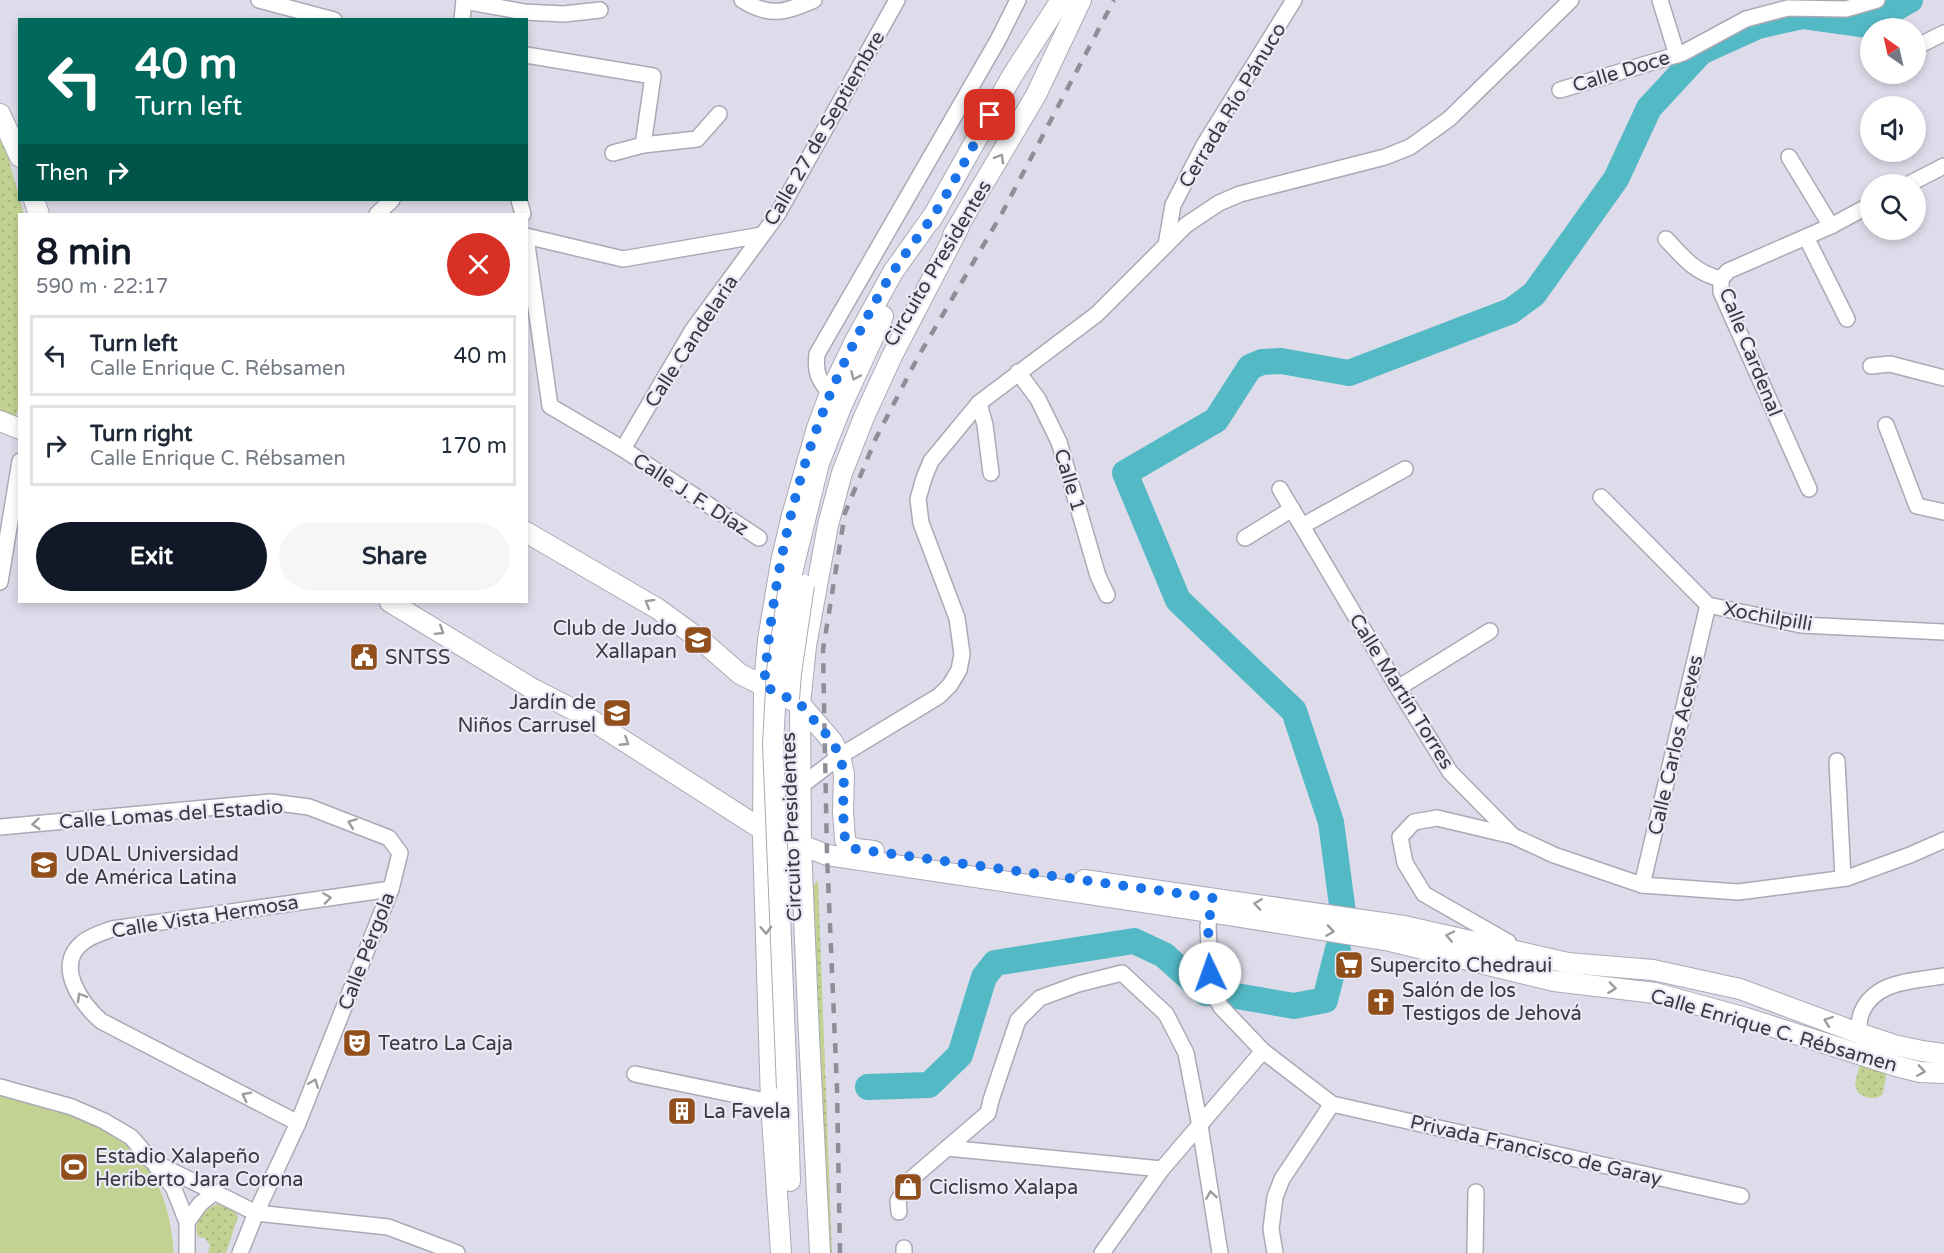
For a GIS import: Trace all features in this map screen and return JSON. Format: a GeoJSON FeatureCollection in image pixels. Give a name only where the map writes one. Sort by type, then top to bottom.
{"type":"FeatureCollection","features":[{"type":"Feature","properties":{"kind":"main road"},"geometry":{"type":"LineString","coordinates":[[1012,76],[1047,0]]}},
{"type":"Feature","properties":{"kind":"main road","name":"Circuito Presidentes"},"geometry":{"type":"LineString","coordinates":[[793,1253],[773,744],[777,671],[797,585],[819,463],[868,346],[937,210],[1012,76],[1061,0]]}},
{"type":"Feature","properties":{"kind":"main road","name":"Circuito Presidentes"},"geometry":{"type":"LineString","coordinates":[[808,1253],[786,744],[797,585],[854,413],[883,352],[920,284],[959,226],[1036,95],[1081,0]]}},
{"type":"Feature","properties":{"kind":"main road"},"geometry":{"type":"LineString","coordinates":[[1036,95],[1092,0]]}},
{"type":"Feature","properties":{"kind":"main road"},"geometry":{"type":"LineString","coordinates":[[0,114],[18,153]]}},
{"type":"Feature","properties":{"kind":"main road"},"geometry":{"type":"LineString","coordinates":[[781,1253],[771,1102],[763,830],[764,686],[768,640],[791,519],[813,439],[830,393],[855,341],[893,272],[937,210]]}},
{"type":"Feature","properties":{"kind":"main road"},"geometry":{"type":"LineString","coordinates":[[820,1253],[801,844],[800,704],[806,646],[828,525],[846,464],[864,417],[892,356],[959,226]]}},
{"type":"Feature","properties":{"kind":"main road"},"geometry":{"type":"LineString","coordinates":[[0,421],[18,428]]}},
{"type":"Feature","properties":{"kind":"main road"},"geometry":{"type":"LineString","coordinates":[[528,533],[658,609],[702,641],[740,674],[800,704]]}},
{"type":"Feature","properties":{"kind":"main road","name":"Calle Enrique C. Rébsamen"},"geometry":{"type":"LineString","coordinates":[[392,603],[533,690],[582,714],[763,830],[827,855],[1212,905],[1404,926],[1508,945],[1568,963],[1653,970],[1740,989],[1894,1045],[1922,1052],[1944,1054]]}},
{"type":"Feature","properties":{"kind":"main road"},"geometry":{"type":"LineString","coordinates":[[768,640],[772,654],[783,663],[795,660],[806,646]]}},
{"type":"Feature","properties":{"kind":"main road","name":"Calle Enrique C. Rébsamen"},"geometry":{"type":"LineString","coordinates":[[800,704],[832,741],[840,756],[844,774],[845,840],[849,846],[856,849],[1212,905],[1390,941],[1554,981],[1655,993],[1746,1018],[1896,1066],[1920,1072],[1944,1073]]}},
{"type":"Feature","properties":{"kind":"main road"},"geometry":{"type":"LineString","coordinates":[[763,830],[788,822],[798,814],[801,808]]}},
{"type":"Feature","properties":{"kind":"main road"},"geometry":{"type":"LineString","coordinates":[[768,981],[776,991],[787,994],[799,991],[807,981]]}},
{"type":"Feature","properties":{"kind":"main road"},"geometry":{"type":"LineString","coordinates":[[769,1036],[777,1026],[789,1022],[801,1026],[809,1036]]}},
{"type":"Feature","properties":{"kind":"street"},"geometry":{"type":"LineString","coordinates":[[751,2],[766,12],[782,12],[814,0]]}},
{"type":"Feature","properties":{"kind":"street","name":"Calle 27 de Septiembre"},"geometry":{"type":"LineString","coordinates":[[528,237],[623,259],[762,235],[777,215],[897,0]]}},
{"type":"Feature","properties":{"kind":"street"},"geometry":{"type":"LineString","coordinates":[[830,393],[820,381],[816,367],[817,354],[998,40],[1018,0]]}},
{"type":"Feature","properties":{"kind":"street","name":"Cerrada Río Pánuco"},"geometry":{"type":"LineString","coordinates":[[1166,246],[1173,205],[1199,155],[1294,0]]}},
{"type":"Feature","properties":{"kind":"street"},"geometry":{"type":"LineString","coordinates":[[801,786],[840,756],[939,696],[950,685],[959,670],[962,654],[957,618],[921,523],[918,500],[931,461],[979,403],[1097,315],[1186,225],[1220,203],[1240,194],[1385,157],[1410,147],[1449,119],[1571,0]]}},
{"type":"Feature","properties":{"kind":"street"},"geometry":{"type":"LineString","coordinates":[[1660,0],[1680,54]]}},
{"type":"Feature","properties":{"kind":"street","name":"Calle Doce"},"geometry":{"type":"LineString","coordinates":[[1560,90],[1680,54],[1746,19],[1788,8],[1877,0]]}},
{"type":"Feature","properties":{"kind":"street"},"geometry":{"type":"LineString","coordinates":[[264,1],[327,18]]}},
{"type":"Feature","properties":{"kind":"street"},"geometry":{"type":"LineString","coordinates":[[462,18],[464,1],[524,12],[564,14],[600,10]]}},
{"type":"Feature","properties":{"kind":"street"},"geometry":{"type":"LineString","coordinates":[[1926,41],[1944,33]]}},
{"type":"Feature","properties":{"kind":"street"},"geometry":{"type":"LineString","coordinates":[[528,55],[653,76],[643,145]]}},
{"type":"Feature","properties":{"kind":"street"},"geometry":{"type":"LineString","coordinates":[[613,153],[643,145],[697,139],[719,114]]}},
{"type":"Feature","properties":{"kind":"street"},"geometry":{"type":"LineString","coordinates":[[1789,157],[1831,226]]}},
{"type":"Feature","properties":{"kind":"street"},"geometry":{"type":"LineString","coordinates":[[1926,175],[1944,166]]}},
{"type":"Feature","properties":{"kind":"street"},"geometry":{"type":"LineString","coordinates":[[378,213],[391,201]]}},
{"type":"Feature","properties":{"kind":"street"},"geometry":{"type":"LineString","coordinates":[[1721,279],[1728,271],[1831,226],[1860,210]]}},
{"type":"Feature","properties":{"kind":"street","name":"Calle Candelaria"},"geometry":{"type":"LineString","coordinates":[[623,449],[692,331],[762,235]]}},
{"type":"Feature","properties":{"kind":"street"},"geometry":{"type":"LineString","coordinates":[[1806,237],[1846,319]]}},
{"type":"Feature","properties":{"kind":"street","name":"Calle Cardenal"},"geometry":{"type":"LineString","coordinates":[[1666,240],[1690,264],[1707,276],[1721,279],[1721,292],[1809,489]]}},
{"type":"Feature","properties":{"kind":"street","name":"Calle J. F. Díaz"},"geometry":{"type":"LineString","coordinates":[[528,251],[550,406],[623,449],[759,538]]}},
{"type":"Feature","properties":{"kind":"street"},"geometry":{"type":"LineString","coordinates":[[1871,366],[1890,364],[1944,378]]}},
{"type":"Feature","properties":{"kind":"street","name":"Calle 1"},"geometry":{"type":"LineString","coordinates":[[1018,372],[1038,399],[1059,442],[1098,576],[1107,595]]}},
{"type":"Feature","properties":{"kind":"street"},"geometry":{"type":"LineString","coordinates":[[979,403],[986,425],[991,472]]}},
{"type":"Feature","properties":{"kind":"street"},"geometry":{"type":"LineString","coordinates":[[1886,425],[1917,506],[1944,512]]}},
{"type":"Feature","properties":{"kind":"street"},"geometry":{"type":"LineString","coordinates":[[1302,526],[1405,469]]}},
{"type":"Feature","properties":{"kind":"street"},"geometry":{"type":"LineString","coordinates":[[0,582],[18,473]]}},
{"type":"Feature","properties":{"kind":"street","name":"Calle Martín Torres"},"geometry":{"type":"LineString","coordinates":[[1280,489],[1450,772],[1513,836],[1554,855],[1642,885],[1738,892],[1843,878],[1910,855],[1944,840]]}},
{"type":"Feature","properties":{"kind":"street","name":"Xochilpilli"},"geometry":{"type":"LineString","coordinates":[[1601,497],[1708,605],[1802,625],[1944,632]]}},
{"type":"Feature","properties":{"kind":"street"},"geometry":{"type":"LineString","coordinates":[[1245,538],[1292,508]]}},
{"type":"Feature","properties":{"kind":"street","name":"Calle Carlos Aceves"},"geometry":{"type":"LineString","coordinates":[[1642,885],[1708,605]]}},
{"type":"Feature","properties":{"kind":"street"},"geometry":{"type":"LineString","coordinates":[[1398,688],[1490,632]]}},
{"type":"Feature","properties":{"kind":"street"},"geometry":{"type":"LineString","coordinates":[[1837,761],[1843,878]]}},
{"type":"Feature","properties":{"kind":"street","name":"Calle Lomas del Estadio"},"geometry":{"type":"LineString","coordinates":[[0,827],[271,802],[309,807],[389,838],[400,853]]}},
{"type":"Feature","properties":{"kind":"street"},"geometry":{"type":"LineString","coordinates":[[1508,945],[1424,894],[1405,863],[1400,837],[1414,822],[1437,818],[1513,836]]}},
{"type":"Feature","properties":{"kind":"street","name":"Calle Pérgola"},"geometry":{"type":"LineString","coordinates":[[240,1253],[297,1123],[391,888],[400,853]]}},
{"type":"Feature","properties":{"kind":"street","name":"Calle Vista Hermosa"},"geometry":{"type":"LineString","coordinates":[[297,1123],[101,1021],[77,994],[71,975],[72,957],[79,945],[92,936],[112,928],[391,888]]}},
{"type":"Feature","properties":{"kind":"street"},"geometry":{"type":"LineString","coordinates":[[1212,905],[1208,926],[1210,982],[1221,1007],[1263,1051],[1332,1104],[1282,1179],[1275,1197],[1271,1229],[1275,1253]]}},
{"type":"Feature","properties":{"kind":"street"},"geometry":{"type":"LineString","coordinates":[[898,1212],[898,1201],[910,1180],[988,1113],[1018,1020],[1024,1012],[1040,998],[1078,984],[1122,973],[1166,1014],[1186,1053],[1220,1253]]}},
{"type":"Feature","properties":{"kind":"street"},"geometry":{"type":"LineString","coordinates":[[1858,1033],[1861,1015],[1869,1000],[1889,985],[1944,976]]}},
{"type":"Feature","properties":{"kind":"street"},"geometry":{"type":"LineString","coordinates":[[1102,1253],[1162,1169],[1263,1051]]}},
{"type":"Feature","properties":{"kind":"street"},"geometry":{"type":"LineString","coordinates":[[635,1074],[771,1102]]}},
{"type":"Feature","properties":{"kind":"street"},"geometry":{"type":"LineString","coordinates":[[0,1075],[16,1091]]}},
{"type":"Feature","properties":{"kind":"street"},"geometry":{"type":"LineString","coordinates":[[0,1087],[72,1107],[104,1121],[131,1137],[173,1187],[187,1222],[187,1253]]}},
{"type":"Feature","properties":{"kind":"street","name":"Privada Francisco de Garay"},"geometry":{"type":"LineString","coordinates":[[1332,1104],[1741,1196]]}},
{"type":"Feature","properties":{"kind":"street"},"geometry":{"type":"LineString","coordinates":[[947,1148],[1162,1169]]}},
{"type":"Feature","properties":{"kind":"street"},"geometry":{"type":"LineString","coordinates":[[152,1161],[256,1213],[388,1227],[457,1253]]}},
{"type":"Feature","properties":{"kind":"street"},"geometry":{"type":"LineString","coordinates":[[187,1222],[200,1204],[215,1192]]}},
{"type":"Feature","properties":{"kind":"street"},"geometry":{"type":"LineString","coordinates":[[1475,1253],[1476,1192]]}},
{"type":"Feature","properties":{"kind":"green space"},"geometry":{"type":"Polygon","coordinates":[[[0,128],[18,192],[18,201],[20,201],[24,213],[18,213],[18,410],[16,416],[0,411],[0,128]]]}},
{"type":"Feature","properties":{"kind":"green space"},"geometry":{"type":"Polygon","coordinates":[[[818,880],[832,1253],[824,1253],[817,986],[811,893],[818,880]]]}},
{"type":"Feature","properties":{"kind":"green space"},"geometry":{"type":"Polygon","coordinates":[[[1860,1063],[1887,1070],[1883,1094],[1877,1098],[1858,1093],[1855,1084],[1860,1063]]]}},
{"type":"Feature","properties":{"kind":"green space","name":"Estadio Xalapeño Heriberto Jara Corona"},"geometry":{"type":"Polygon","coordinates":[[[0,1093],[72,1111],[116,1137],[131,1149],[154,1177],[162,1194],[174,1253],[0,1253],[0,1093]]]}},
{"type":"Feature","properties":{"kind":"green space"},"geometry":{"type":"Polygon","coordinates":[[[217,1204],[230,1207],[238,1217],[226,1253],[208,1253],[210,1245],[205,1238],[198,1237],[197,1226],[200,1217],[217,1204]]]}},
{"type":"Feature","properties":{"kind":"waterway"},"geometry":{"type":"LineString","coordinates":[[1343,913],[1331,822],[1294,711],[1178,600],[1125,473],[1216,420],[1250,367],[1262,362],[1281,361],[1349,373],[1511,311],[1534,294],[1616,179],[1649,108],[1701,52],[1758,26],[1802,16],[1866,25],[1910,0]]}},
{"type":"Feature","properties":{"kind":"waterway"},"geometry":{"type":"LineString","coordinates":[[868,1087],[929,1085],[960,1055],[984,977],[995,963],[1134,941],[1164,955],[1206,993]]}},
{"type":"Feature","properties":{"kind":"waterway"},"geometry":{"type":"LineString","coordinates":[[1225,994],[1294,1006],[1325,1000],[1338,949]]}},
{"type":"Feature","properties":{"kind":"railway"},"geometry":{"type":"LineString","coordinates":[[840,1253],[823,650],[845,513],[876,438],[918,357],[1001,215],[1114,0]]}},
{"type":"Feature","properties":{"kind":"place","name":"Club de Judo Xallapan"},"geometry":{"type":"Point","coordinates":[698,640]}},
{"type":"Feature","properties":{"kind":"place","name":"SNTSS"},"geometry":{"type":"Point","coordinates":[364,657]}},
{"type":"Feature","properties":{"kind":"place","name":"Jardín de Niños Carrusel"},"geometry":{"type":"Point","coordinates":[617,713]}},
{"type":"Feature","properties":{"kind":"place","name":"UDAL Universidad de América Latina"},"geometry":{"type":"Point","coordinates":[44,865]}},
{"type":"Feature","properties":{"kind":"place","name":"Supercito Chedraui"},"geometry":{"type":"Point","coordinates":[1349,965]}},
{"type":"Feature","properties":{"kind":"place","name":"Salón de los Testigos de Jehová"},"geometry":{"type":"Point","coordinates":[1381,1002]}},
{"type":"Feature","properties":{"kind":"place","name":"Teatro La Caja"},"geometry":{"type":"Point","coordinates":[357,1043]}},
{"type":"Feature","properties":{"kind":"place","name":"La Favela"},"geometry":{"type":"Point","coordinates":[682,1111]}},
{"type":"Feature","properties":{"kind":"place","name":"Estadio Xalapeño Heriberto Jara Corona"},"geometry":{"type":"Point","coordinates":[74,1167]}},
{"type":"Feature","properties":{"kind":"place","name":"Ciclismo Xalapa"},"geometry":{"type":"Point","coordinates":[908,1187]}},
{"type":"Feature","properties":{"kind":"route"},"geometry":{"type":"LineString","coordinates":[[990,115],[937,210],[893,272],[855,341],[830,393],[803,472],[781,562],[768,640],[764,686],[800,704],[832,741],[840,756],[844,774],[845,840],[849,846],[856,849],[1213,898],[1208,926],[1210,973]]}}]}
